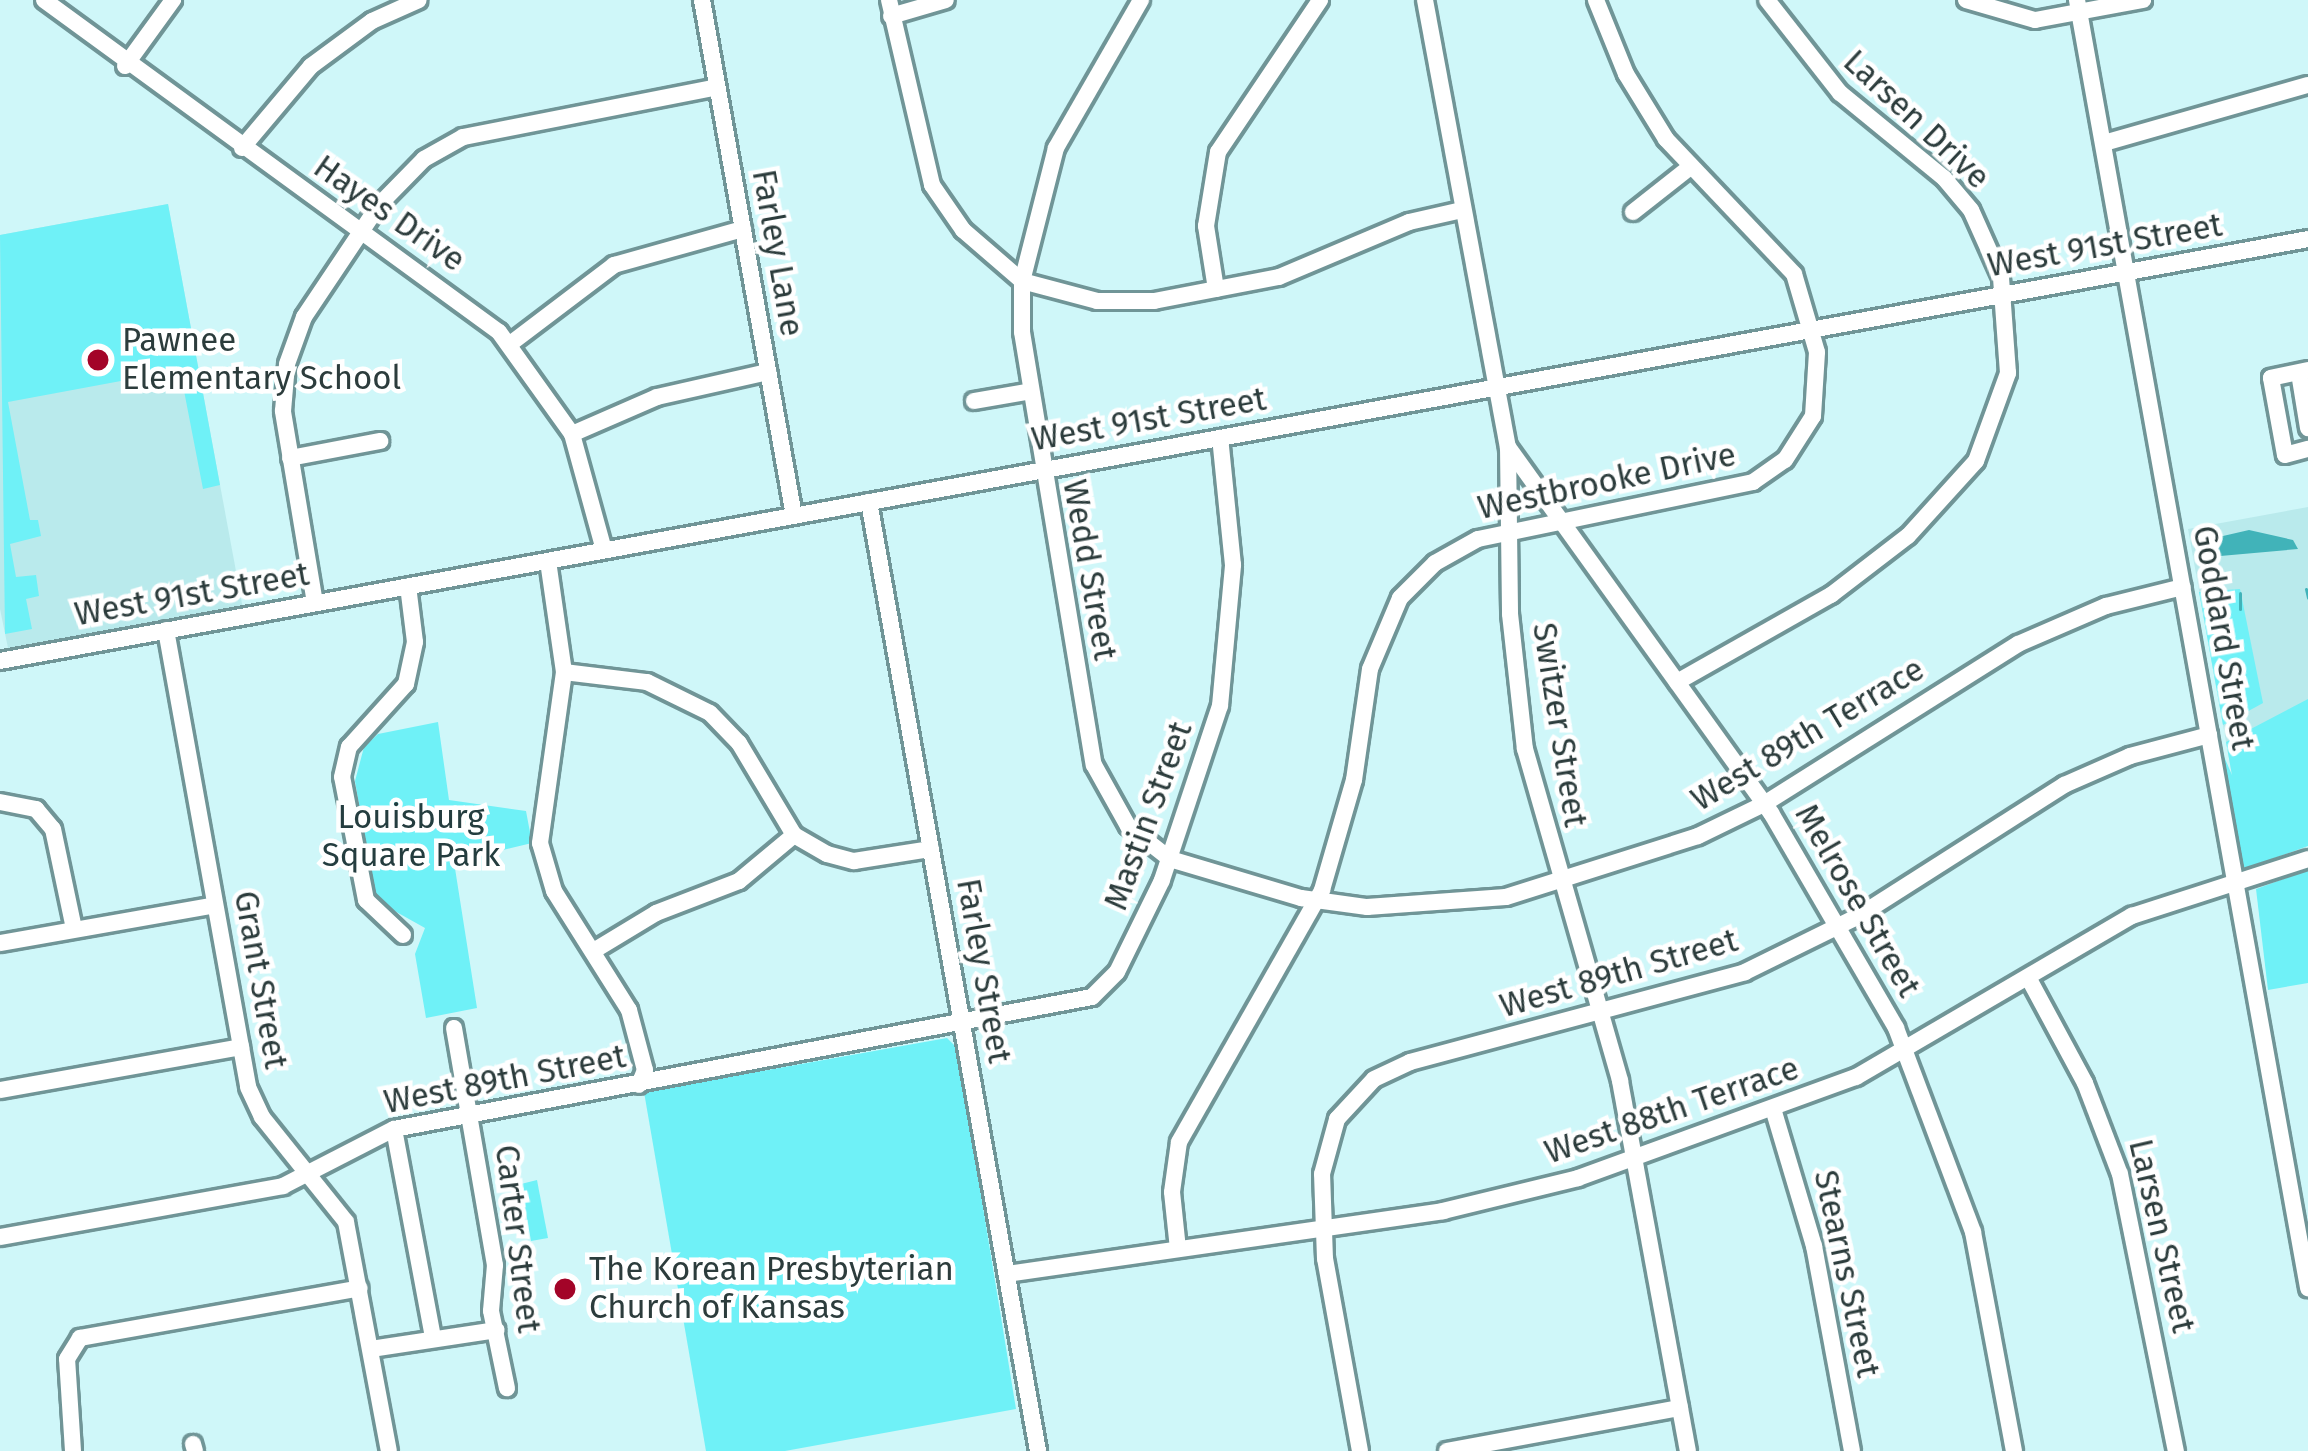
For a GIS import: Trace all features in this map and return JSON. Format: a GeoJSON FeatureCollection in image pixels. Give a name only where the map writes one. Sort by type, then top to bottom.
{"type":"FeatureCollection","features":[{"type":"Feature","properties":{"kind":"street","name":"Hayes Drive"},"geometry":{"type":"LineString","coordinates":[[44,0],[125,66],[362,231],[510,344],[572,434],[604,550]]}},
{"type":"Feature","properties":{"kind":"street"},"geometry":{"type":"LineString","coordinates":[[125,66],[173,0]]}},
{"type":"Feature","properties":{"kind":"street"},"geometry":{"type":"LineString","coordinates":[[242,148],[326,53],[419,0]]}},
{"type":"Feature","properties":{"kind":"street","name":"Farley Lane"},"geometry":{"type":"LineString","coordinates":[[702,0],[794,516]]}},
{"type":"Feature","properties":{"kind":"street"},"geometry":{"type":"LineString","coordinates":[[946,0],[890,8],[932,184],[963,230],[1022,280],[1129,302],[1216,289],[1306,269],[1408,222],[1462,210]]}},
{"type":"Feature","properties":{"kind":"street","name":"Wedd Street"},"geometry":{"type":"LineString","coordinates":[[1141,0],[1056,148],[1022,280],[1026,392],[1094,765],[1128,826],[1170,860]]}},
{"type":"Feature","properties":{"kind":"street"},"geometry":{"type":"LineString","coordinates":[[1216,289],[1206,226],[1218,152],[1320,0]]}},
{"type":"Feature","properties":{"kind":"street","name":"Switzer Street"},"geometry":{"type":"LineString","coordinates":[[1425,0],[1508,448],[1508,531],[1520,712],[1558,882],[1603,1014],[1635,1159],[1688,1451]]}},
{"type":"Feature","properties":{"kind":"street","name":"Westbrooke Drive"},"geometry":{"type":"LineString","coordinates":[[1178,1249],[1172,1192],[1179,1142],[1317,900],[1344,822],[1370,669],[1387,619],[1435,563],[1508,531],[1715,494],[1774,469],[1814,416],[1819,369],[1811,330],[1781,256],[1689,168],[1626,74],[1595,0]]}},
{"type":"Feature","properties":{"kind":"street","name":"Larsen Drive"},"geometry":{"type":"LineString","coordinates":[[1676,682],[1876,563],[1959,483],[2004,398],[2004,295],[1983,230],[1960,195],[1831,84],[1767,0]]}},
{"type":"Feature","properties":{"kind":"street"},"geometry":{"type":"LineString","coordinates":[[1966,0],[2022,19],[2143,0]]}},
{"type":"Feature","properties":{"kind":"street","name":"Goddard Street"},"geometry":{"type":"LineString","coordinates":[[2078,7],[2308,1288]]}},
{"type":"Feature","properties":{"kind":"street"},"geometry":{"type":"LineString","coordinates":[[2104,143],[2308,85]]}},
{"type":"Feature","properties":{"kind":"street"},"geometry":{"type":"LineString","coordinates":[[315,603],[283,396],[291,349],[362,231],[406,174],[463,137],[717,87]]}},
{"type":"Feature","properties":{"kind":"street"},"geometry":{"type":"LineString","coordinates":[[1633,212],[1689,168]]}},
{"type":"Feature","properties":{"kind":"street"},"geometry":{"type":"LineString","coordinates":[[510,344],[614,266],[743,229]]}},
{"type":"Feature","properties":{"kind":"street","name":"West 91st Street"},"geometry":{"type":"LineString","coordinates":[[0,661],[2308,239]]}},
{"type":"Feature","properties":{"kind":"street"},"geometry":{"type":"LineString","coordinates":[[572,434],[657,397],[769,372]]}},
{"type":"Feature","properties":{"kind":"street"},"geometry":{"type":"LineString","coordinates":[[2308,428],[2303,372],[2271,378],[2285,455],[2308,449]]}},
{"type":"Feature","properties":{"kind":"street"},"geometry":{"type":"LineString","coordinates":[[974,401],[1026,392]]}},
{"type":"Feature","properties":{"kind":"street","name":"Mastin Street"},"geometry":{"type":"LineString","coordinates":[[963,1027],[1092,997],[1117,972],[1170,860],[1207,757],[1228,660],[1233,565],[1220,438]]}},
{"type":"Feature","properties":{"kind":"street"},"geometry":{"type":"LineString","coordinates":[[290,458],[380,441]]}},
{"type":"Feature","properties":{"kind":"street","name":"Melrose Street"},"geometry":{"type":"LineString","coordinates":[[1508,448],[1764,804],[1841,926],[1906,1052],[1973,1232],[2014,1451]]}},
{"type":"Feature","properties":{"kind":"street","name":"Farley Street"},"geometry":{"type":"LineString","coordinates":[[869,502],[1038,1451]]}},
{"type":"Feature","properties":{"kind":"street"},"geometry":{"type":"LineString","coordinates":[[548,561],[564,671],[540,843],[554,891],[595,950],[634,1027],[645,1070],[639,1085]]}},
{"type":"Feature","properties":{"kind":"street"},"geometry":{"type":"LineString","coordinates":[[403,935],[366,900],[342,777],[349,747],[406,684],[415,642],[408,586]]}},
{"type":"Feature","properties":{"kind":"street","name":"West 89th Terrace"},"geometry":{"type":"LineString","coordinates":[[1170,860],[1317,900],[1437,907],[1558,882],[1667,848],[1764,804],[2018,644],[2106,606],[2183,587]]}},
{"type":"Feature","properties":{"kind":"street","name":"Grant Street"},"geometry":{"type":"LineString","coordinates":[[166,631],[255,1105],[346,1222],[389,1451]]}},
{"type":"Feature","properties":{"kind":"street"},"geometry":{"type":"LineString","coordinates":[[564,671],[647,682],[710,713],[739,743],[794,835],[854,861],[931,849]]}},
{"type":"Feature","properties":{"kind":"street","name":"West 89th Street"},"geometry":{"type":"LineString","coordinates":[[1323,1228],[1328,1139],[1374,1079],[1410,1062],[1603,1014],[1745,972],[1841,926],[2064,785],[2130,756],[2210,735]]}},
{"type":"Feature","properties":{"kind":"street"},"geometry":{"type":"LineString","coordinates":[[0,802],[36,809],[53,829],[74,929]]}},
{"type":"Feature","properties":{"kind":"street"},"geometry":{"type":"LineString","coordinates":[[595,950],[656,913],[739,881],[794,835]]}},
{"type":"Feature","properties":{"kind":"street","name":"West 88th Terrace"},"geometry":{"type":"LineString","coordinates":[[1006,1274],[1486,1203],[1635,1159],[1774,1112],[1906,1052],[2132,916],[2308,859]]}},
{"type":"Feature","properties":{"kind":"street"},"geometry":{"type":"LineString","coordinates":[[0,943],[215,905]]}},
{"type":"Feature","properties":{"kind":"street","name":"Larsen Street"},"geometry":{"type":"LineString","coordinates":[[2029,980],[2085,1083],[2120,1174],[2176,1451]]}},
{"type":"Feature","properties":{"kind":"street","name":"West 89th Street"},"geometry":{"type":"LineString","coordinates":[[0,1237],[283,1186],[394,1129],[963,1027]]}},
{"type":"Feature","properties":{"kind":"street","name":"Carter Street"},"geometry":{"type":"LineString","coordinates":[[454,1028],[495,1264],[490,1311],[507,1388]]}},
{"type":"Feature","properties":{"kind":"street"},"geometry":{"type":"LineString","coordinates":[[0,1090],[241,1047]]}},
{"type":"Feature","properties":{"kind":"street","name":"Stearns Street"},"geometry":{"type":"LineString","coordinates":[[1774,1112],[1814,1246],[1852,1451]]}},
{"type":"Feature","properties":{"kind":"street"},"geometry":{"type":"LineString","coordinates":[[394,1129],[433,1337]]}},
{"type":"Feature","properties":{"kind":"street"},"geometry":{"type":"LineString","coordinates":[[1323,1228],[1360,1451]]}},
{"type":"Feature","properties":{"kind":"street"},"geometry":{"type":"LineString","coordinates":[[73,1451],[67,1359],[80,1338],[360,1288]]}},
{"type":"Feature","properties":{"kind":"street"},"geometry":{"type":"LineString","coordinates":[[371,1349],[497,1330]]}},
{"type":"Feature","properties":{"kind":"street"},"geometry":{"type":"LineString","coordinates":[[1447,1451],[1680,1408]]}},
{"type":"Feature","properties":{"kind":"shaded area","name":"Pawnee Elementary School"},"geometry":{"type":"Polygon","coordinates":[[[168,204],[243,609],[9,653],[0,609],[0,235],[168,204]]]}},
{"type":"Feature","properties":{"kind":"shaded area"},"geometry":{"type":"Polygon","coordinates":[[[2308,507],[2308,842],[2248,865],[2188,529],[2308,507]]]}},
{"type":"Feature","properties":{"kind":"shaded area"},"geometry":{"type":"Polygon","coordinates":[[[2249,530],[2293,540],[2298,549],[2209,557],[2210,539],[2249,530]]]}},
{"type":"Feature","properties":{"kind":"green space"},"geometry":{"type":"Polygon","coordinates":[[[168,204],[220,485],[203,489],[180,370],[8,402],[30,520],[38,520],[41,536],[10,544],[16,577],[36,575],[39,596],[26,599],[32,629],[5,634],[0,235],[168,204]]]}},
{"type":"Feature","properties":{"kind":"green space"},"geometry":{"type":"Polygon","coordinates":[[[2240,589],[2263,703],[2223,725],[2199,592],[2240,589]]]}},
{"type":"Feature","properties":{"kind":"green space"},"geometry":{"type":"Polygon","coordinates":[[[2308,699],[2308,846],[2244,869],[2219,745],[2232,775],[2226,742],[2308,699]]]}},
{"type":"Feature","properties":{"kind":"green space","name":"Louisburg Square Park"},"geometry":{"type":"Polygon","coordinates":[[[438,722],[449,800],[526,811],[532,843],[454,862],[477,1008],[426,1018],[415,954],[425,928],[375,900],[355,781],[364,747],[378,734],[438,722]]]}},
{"type":"Feature","properties":{"kind":"green space"},"geometry":{"type":"Polygon","coordinates":[[[2308,870],[2308,983],[2268,990],[2256,889],[2308,870]]]}},
{"type":"Feature","properties":{"kind":"green space"},"geometry":{"type":"Polygon","coordinates":[[[947,1038],[957,1048],[1016,1409],[785,1451],[706,1451],[644,1092],[947,1038]]]}},
{"type":"Feature","properties":{"kind":"green space"},"geometry":{"type":"Polygon","coordinates":[[[537,1180],[548,1238],[531,1241],[521,1184],[537,1180]]]}},
{"type":"Feature","properties":{"kind":"waterway"},"geometry":{"type":"LineString","coordinates":[[2306,589],[2308,598]]}},
{"type":"Feature","properties":{"kind":"waterway"},"geometry":{"type":"LineString","coordinates":[[2240,593],[2240,609]]}},
{"type":"Feature","properties":{"kind":"place","name":"Pawnee Elementary School"},"geometry":{"type":"Point","coordinates":[98,360]}},
{"type":"Feature","properties":{"kind":"place","name":"The Korean Presbyterian Church of Kansas"},"geometry":{"type":"Point","coordinates":[565,1289]}}]}
